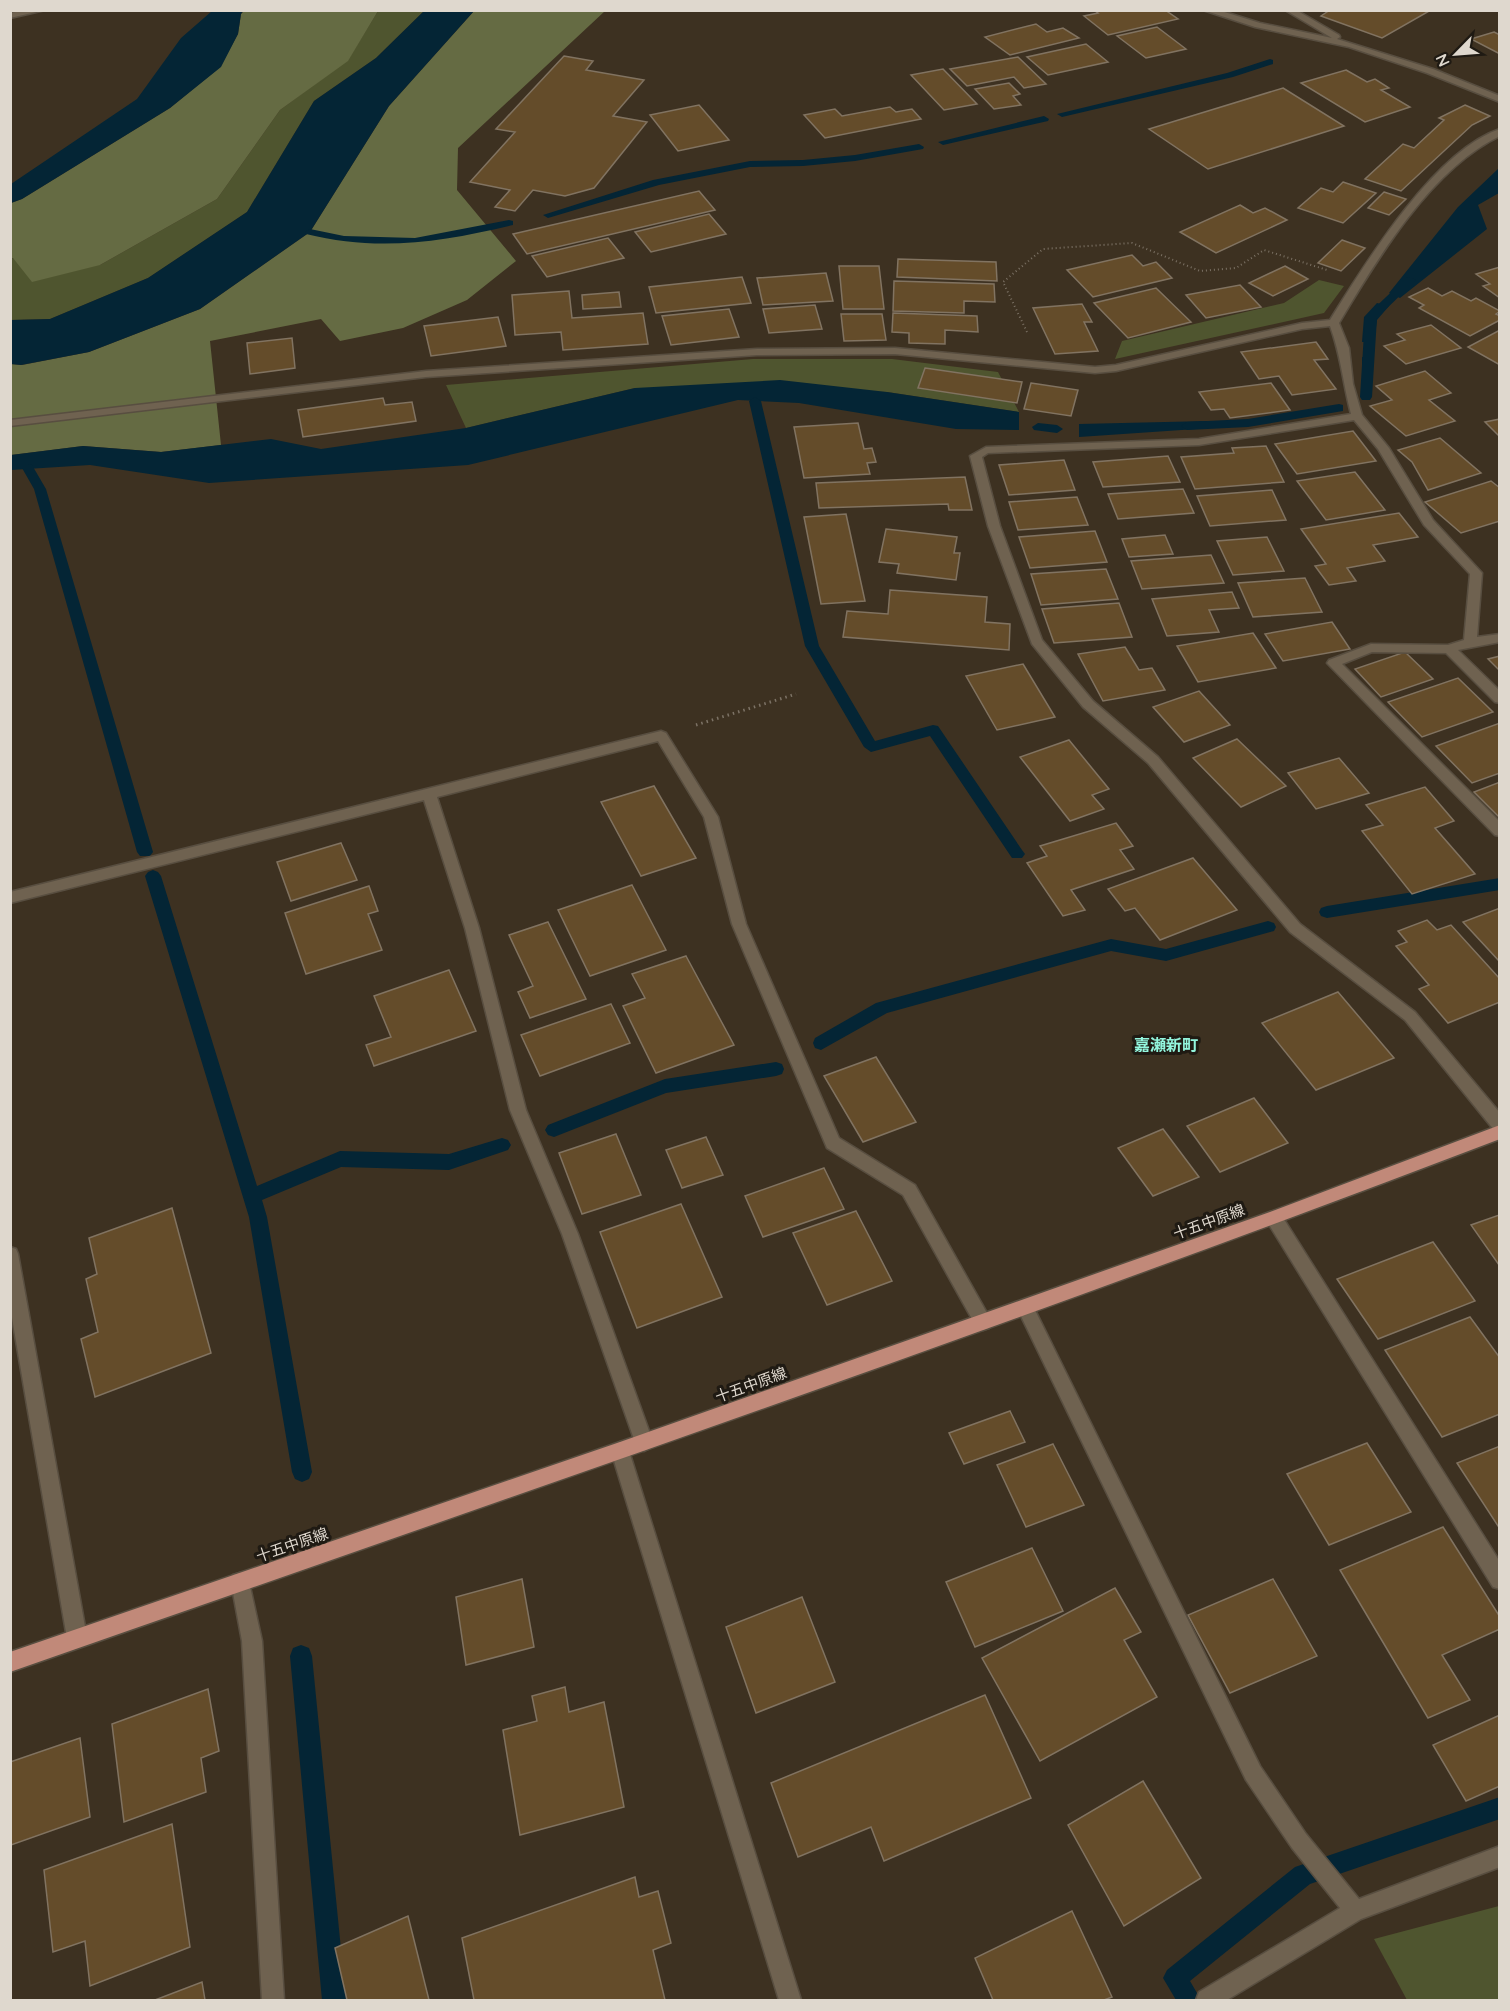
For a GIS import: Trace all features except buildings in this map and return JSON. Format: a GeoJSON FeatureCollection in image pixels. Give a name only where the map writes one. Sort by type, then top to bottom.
{"type":"FeatureCollection","features":[{"type":"Feature","properties":{"kind":"main road","name":"十五中原線"},"geometry":{"type":"LineString","coordinates":[[10,1662],[620,1451],[983,1322],[1274,1218],[1500,1132]]}},
{"type":"Feature","properties":{"kind":"street"},"geometry":{"type":"LineString","coordinates":[[10,16],[41,10]]}},
{"type":"Feature","properties":{"kind":"street"},"geometry":{"type":"LineString","coordinates":[[1207,10],[1258,25],[1351,45],[1430,71],[1500,99]]}},
{"type":"Feature","properties":{"kind":"street"},"geometry":{"type":"LineString","coordinates":[[1289,10],[1351,45]]}},
{"type":"Feature","properties":{"kind":"street"},"geometry":{"type":"LineString","coordinates":[[1334,323],[1360,280],[1419,197],[1475,144],[1500,132]]}},
{"type":"Feature","properties":{"kind":"street"},"geometry":{"type":"LineString","coordinates":[[10,423],[426,374],[757,352],[895,351],[1095,370],[1116,368],[1302,326],[1334,323]]}},
{"type":"Feature","properties":{"kind":"street"},"geometry":{"type":"LineString","coordinates":[[1334,323],[1344,348],[1348,384],[1357,416],[1383,448],[1428,522],[1476,573],[1470,642]]}},
{"type":"Feature","properties":{"kind":"street"},"geometry":{"type":"LineString","coordinates":[[1357,416],[1199,442],[986,450],[976,456],[994,526],[1036,640],[1088,704],[1153,760],[1295,928],[1410,1016],[1500,1125]]}},
{"type":"Feature","properties":{"kind":"street"},"geometry":{"type":"LineString","coordinates":[[1500,638],[1470,642],[1449,649],[1371,648],[1333,663],[1500,831]]}},
{"type":"Feature","properties":{"kind":"street"},"geometry":{"type":"LineString","coordinates":[[1449,649],[1500,699]]}},
{"type":"Feature","properties":{"kind":"street"},"geometry":{"type":"LineString","coordinates":[[10,898],[661,736],[711,817],[739,924],[833,1143],[909,1190],[983,1322]]}},
{"type":"Feature","properties":{"kind":"street"},"geometry":{"type":"LineString","coordinates":[[429,794],[472,928],[518,1110],[570,1234],[644,1442]]}},
{"type":"Feature","properties":{"kind":"street"},"geometry":{"type":"LineString","coordinates":[[1274,1218],[1500,1580]]}},
{"type":"Feature","properties":{"kind":"street"},"geometry":{"type":"LineString","coordinates":[[10,1254],[77,1638]]}},
{"type":"Feature","properties":{"kind":"street"},"geometry":{"type":"LineString","coordinates":[[1025,1307],[1253,1773],[1299,1841],[1355,1911]]}},
{"type":"Feature","properties":{"kind":"street"},"geometry":{"type":"LineString","coordinates":[[620,1451],[790,2001]]}},
{"type":"Feature","properties":{"kind":"street"},"geometry":{"type":"LineString","coordinates":[[240,1582],[252,1641],[273,2001]]}},
{"type":"Feature","properties":{"kind":"street"},"geometry":{"type":"LineString","coordinates":[[1214,1996],[1355,1911],[1500,1856]]}},
{"type":"Feature","properties":{"kind":"path"},"geometry":{"type":"LineString","coordinates":[[1043,365],[1003,282],[1043,249],[1132,243],[1200,271],[1236,268],[1264,250],[1360,280]]}},
{"type":"Feature","properties":{"kind":"path"},"geometry":{"type":"LineString","coordinates":[[661,736],[796,694]]}},
{"type":"Feature","properties":{"kind":"green space"},"geometry":{"type":"Polygon","coordinates":[[[244,11],[378,11],[348,61],[280,110],[217,199],[100,265],[32,282],[11,258],[11,203],[22,199],[170,108],[220,67],[238,34],[241,14],[244,11]]]}},
{"type":"Feature","properties":{"kind":"green space"},"geometry":{"type":"Polygon","coordinates":[[[378,11],[424,11],[376,58],[314,101],[247,212],[148,278],[50,319],[11,320],[10,258],[100,265],[217,199],[280,110],[348,60],[378,11]]]}},
{"type":"Feature","properties":{"kind":"green space"},"geometry":{"type":"Polygon","coordinates":[[[474,11],[605,11],[458,148],[457,190],[516,261],[467,300],[403,328],[340,341],[321,319],[210,341],[221,445],[161,452],[83,446],[11,455],[10,364],[22,365],[89,352],[200,309],[310,232],[389,106],[474,11]]]}},
{"type":"Feature","properties":{"kind":"green space"},"geometry":{"type":"Polygon","coordinates":[[[1319,280],[1344,286],[1324,313],[1115,359],[1122,341],[1284,303],[1319,280]]]}},
{"type":"Feature","properties":{"kind":"green space"},"geometry":{"type":"Polygon","coordinates":[[[753,359],[892,359],[998,372],[1019,412],[887,392],[635,388],[466,428],[446,385],[753,359]]]}},
{"type":"Feature","properties":{"kind":"green space"},"geometry":{"type":"Polygon","coordinates":[[[1499,1906],[1499,2000],[1407,2000],[1374,1939],[1499,1906]]]}},
{"type":"Feature","properties":{"kind":"water"},"geometry":{"type":"Polygon","coordinates":[[[212,11],[243,11],[238,34],[221,67],[170,108],[22,199],[11,203],[11,184],[137,99],[181,38],[212,11]]]}},
{"type":"Feature","properties":{"kind":"water"},"geometry":{"type":"Polygon","coordinates":[[[424,11],[474,11],[389,106],[310,232],[200,309],[89,352],[21,365],[11,364],[11,320],[50,319],[148,278],[247,212],[314,101],[376,58],[424,11]]]}},
{"type":"Feature","properties":{"kind":"water"},"geometry":{"type":"Polygon","coordinates":[[[1499,168],[1499,193],[1478,205],[1487,229],[1400,298],[1389,293],[1458,207],[1499,168]]]}},
{"type":"Feature","properties":{"kind":"water"},"geometry":{"type":"Polygon","coordinates":[[[1377,303],[1389,306],[1377,320],[1374,342],[1362,342],[1364,317],[1377,303]]]}},
{"type":"Feature","properties":{"kind":"water"},"geometry":{"type":"Polygon","coordinates":[[[1362,357],[1374,360],[1369,399],[1362,395],[1362,357]]]}},
{"type":"Feature","properties":{"kind":"water"},"geometry":{"type":"Polygon","coordinates":[[[780,380],[887,392],[1019,412],[1019,430],[956,429],[799,403],[738,400],[468,465],[209,483],[90,465],[11,470],[11,455],[83,446],[161,452],[271,439],[321,449],[466,428],[635,388],[780,380]]]}},
{"type":"Feature","properties":{"kind":"water"},"geometry":{"type":"Polygon","coordinates":[[[1208,421],[1211,428],[1079,437],[1079,424],[1208,421]]]}},
{"type":"Feature","properties":{"kind":"waterway"},"geometry":{"type":"LineString","coordinates":[[1062,114],[1230,75],[1270,62]]}},
{"type":"Feature","properties":{"kind":"waterway"},"geometry":{"type":"LineString","coordinates":[[943,142],[1044,119]]}},
{"type":"Feature","properties":{"kind":"waterway"},"geometry":{"type":"LineString","coordinates":[[548,215],[657,182],[750,164],[803,163],[855,158],[919,147]]}},
{"type":"Feature","properties":{"kind":"waterway"},"geometry":{"type":"LineString","coordinates":[[310,232],[344,239],[415,241],[509,223]]}},
{"type":"Feature","properties":{"kind":"waterway"},"geometry":{"type":"LineString","coordinates":[[1366,397],[1371,317],[1410,280]]}},
{"type":"Feature","properties":{"kind":"waterway"},"geometry":{"type":"LineString","coordinates":[[755,401],[812,646],[871,747],[933,730],[1017,854]]}},
{"type":"Feature","properties":{"kind":"waterway"},"geometry":{"type":"LineString","coordinates":[[1187,426],[1248,423],[1339,408]]}},
{"type":"Feature","properties":{"kind":"waterway"},"geometry":{"type":"LineString","coordinates":[[1038,427],[1057,429]]}},
{"type":"Feature","properties":{"kind":"waterway"},"geometry":{"type":"LineString","coordinates":[[28,468],[40,489],[145,852]]}},
{"type":"Feature","properties":{"kind":"waterway"},"geometry":{"type":"LineString","coordinates":[[153,876],[258,1217],[302,1472]]}},
{"type":"Feature","properties":{"kind":"waterway"},"geometry":{"type":"LineString","coordinates":[[1327,912],[1500,884]]}},
{"type":"Feature","properties":{"kind":"waterway"},"geometry":{"type":"LineString","coordinates":[[821,1043],[882,1008],[1111,945],[1166,955],[1268,927]]}},
{"type":"Feature","properties":{"kind":"waterway"},"geometry":{"type":"LineString","coordinates":[[554,1130],[665,1086],[776,1069]]}},
{"type":"Feature","properties":{"kind":"waterway"},"geometry":{"type":"LineString","coordinates":[[252,1196],[340,1159],[449,1162],[502,1145]]}},
{"type":"Feature","properties":{"kind":"waterway"},"geometry":{"type":"LineString","coordinates":[[301,1656],[334,2000]]}},
{"type":"Feature","properties":{"kind":"waterway"},"geometry":{"type":"LineString","coordinates":[[1189,2000],[1175,1978],[1303,1875],[1500,1808]]}},
{"type":"Feature","properties":{"kind":"district","name":"嘉瀬新町"},"geometry":{"type":"Point","coordinates":[1166,1045]}}]}
